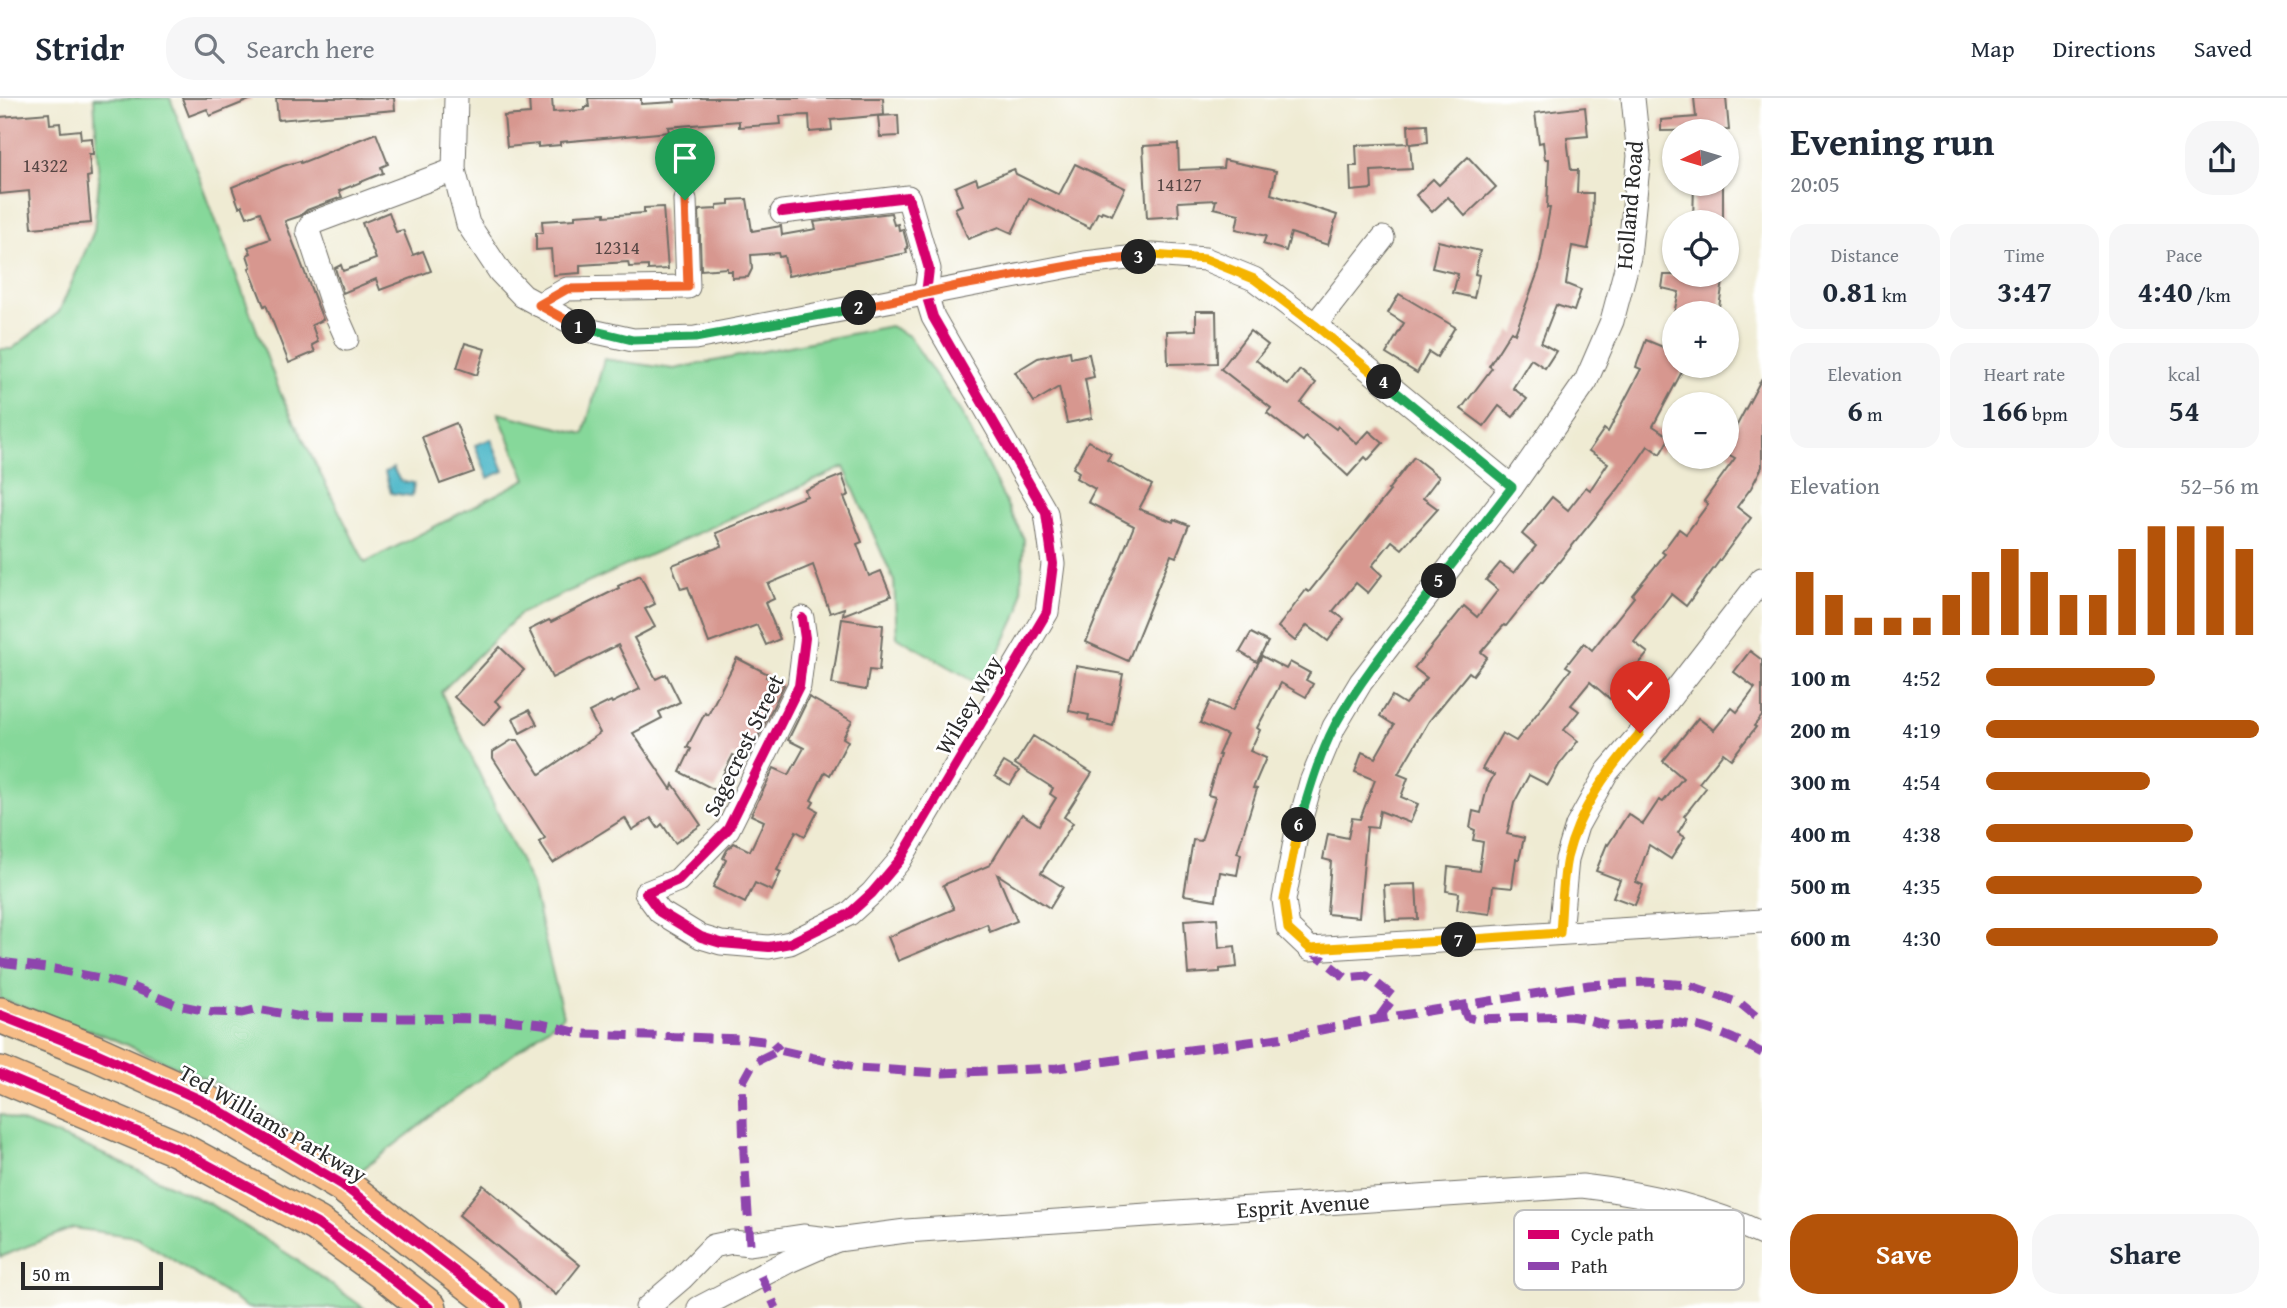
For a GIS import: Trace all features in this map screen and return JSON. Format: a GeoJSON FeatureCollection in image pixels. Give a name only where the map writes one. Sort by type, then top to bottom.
{"type":"FeatureCollection","features":[{"type":"Feature","properties":{"kind":"main road","name":"Ted Williams Parkway"},"geometry":{"type":"LineString","coordinates":[[0,1015],[96,1053],[203,1101],[343,1185],[502,1308]]}},
{"type":"Feature","properties":{"kind":"main road"},"geometry":{"type":"LineString","coordinates":[[0,1074],[178,1149],[305,1218],[382,1271],[429,1308]]}},
{"type":"Feature","properties":{"kind":"street"},"geometry":{"type":"LineString","coordinates":[[456,98],[454,170],[468,224],[500,272],[523,296],[578,326],[633,340],[695,338],[1085,263],[1153,255],[1205,259],[1254,279],[1315,325],[1512,487]]}},
{"type":"Feature","properties":{"kind":"street","name":"Holland Road"},"geometry":{"type":"LineString","coordinates":[[1560,933],[1310,949],[1288,929],[1284,900],[1296,836],[1311,782],[1334,727],[1361,682],[1512,487],[1586,381],[1612,321],[1629,257],[1639,156],[1633,98]]}},
{"type":"Feature","properties":{"kind":"street"},"geometry":{"type":"LineString","coordinates":[[347,339],[333,307],[308,232],[312,223],[454,170]]}},
{"type":"Feature","properties":{"kind":"street"},"geometry":{"type":"LineString","coordinates":[[782,212],[908,197],[929,268],[926,294]]}},
{"type":"Feature","properties":{"kind":"street"},"geometry":{"type":"LineString","coordinates":[[539,305],[567,289],[688,287],[685,200]]}},
{"type":"Feature","properties":{"kind":"street"},"geometry":{"type":"LineString","coordinates":[[1315,325],[1383,238]]}},
{"type":"Feature","properties":{"kind":"street","name":"Wilsey Way"},"geometry":{"type":"LineString","coordinates":[[646,893],[660,912],[701,937],[721,943],[769,947],[790,943],[849,914],[873,894],[900,860],[1047,612],[1053,564],[1046,513],[933,317],[926,294]]}},
{"type":"Feature","properties":{"kind":"street"},"geometry":{"type":"LineString","coordinates":[[1762,579],[1662,708],[1607,772],[1577,826],[1567,859],[1560,933],[1762,920]]}},
{"type":"Feature","properties":{"kind":"street","name":"Sagecrest Street"},"geometry":{"type":"LineString","coordinates":[[646,893],[678,880],[728,829],[799,686],[806,638],[803,618]]}},
{"type":"Feature","properties":{"kind":"street","name":"Esprit Avenue"},"geometry":{"type":"LineString","coordinates":[[647,1308],[682,1279],[713,1246],[732,1242],[750,1244],[803,1236],[837,1240],[906,1231],[1582,1186],[1634,1192],[1698,1210]]}},
{"type":"Feature","properties":{"kind":"street","name":"Esprit Avenue"},"geometry":{"type":"LineString","coordinates":[[1744,1226],[1762,1234]]}},
{"type":"Feature","properties":{"kind":"street","name":"Esprit Avenue"},"geometry":{"type":"LineString","coordinates":[[699,1308],[837,1240]]}},
{"type":"Feature","properties":{"kind":"street"},"geometry":{"type":"LineString","coordinates":[[750,1244],[761,1276]]}},
{"type":"Feature","properties":{"kind":"green space"},"geometry":{"type":"Polygon","coordinates":[[[94,98],[170,98],[281,395],[365,563],[526,479],[498,413],[584,434],[604,359],[674,369],[890,326],[909,336],[962,414],[1024,539],[1020,609],[983,686],[897,637],[894,581],[844,467],[521,613],[441,692],[532,886],[563,1016],[359,1172],[219,1085],[106,1036],[0,999],[0,349],[12,349],[59,312],[94,231],[99,181],[94,98]]]}},
{"type":"Feature","properties":{"kind":"green space"},"geometry":{"type":"Polygon","coordinates":[[[0,1114],[83,1145],[210,1204],[294,1258],[364,1308],[248,1308],[137,1237],[73,1228],[0,1257],[0,1114]]]}},
{"type":"Feature","properties":{"kind":"water"},"geometry":{"type":"Polygon","coordinates":[[[491,439],[504,471],[488,478],[475,445],[491,439]]]}},
{"type":"Feature","properties":{"kind":"water"},"geometry":{"type":"Polygon","coordinates":[[[393,468],[400,481],[414,483],[412,496],[391,493],[385,472],[393,468]]]}},
{"type":"Feature","properties":{"kind":"building"},"geometry":{"type":"Polygon","coordinates":[[[182,98],[252,99],[210,116],[207,109],[189,116],[182,98]]]}},
{"type":"Feature","properties":{"kind":"building"},"geometry":{"type":"Polygon","coordinates":[[[276,98],[394,98],[395,110],[278,120],[276,98]]]}},
{"type":"Feature","properties":{"kind":"building"},"geometry":{"type":"Polygon","coordinates":[[[529,98],[552,98],[553,112],[585,110],[585,107],[589,107],[588,98],[641,98],[641,104],[675,102],[674,98],[883,98],[884,115],[831,120],[832,130],[810,132],[809,115],[780,116],[781,124],[739,127],[739,121],[668,127],[669,132],[560,142],[560,145],[507,147],[504,116],[530,114],[529,98]]]}},
{"type":"Feature","properties":{"kind":"building"},"geometry":{"type":"Polygon","coordinates":[[[1694,98],[1726,98],[1728,119],[1673,119],[1696,117],[1694,98]]]}},
{"type":"Feature","properties":{"kind":"building"},"geometry":{"type":"Polygon","coordinates":[[[1585,107],[1588,136],[1567,138],[1571,170],[1578,170],[1577,193],[1593,193],[1592,228],[1588,249],[1572,246],[1566,284],[1581,290],[1574,311],[1556,305],[1541,343],[1556,351],[1545,368],[1531,359],[1513,388],[1527,399],[1513,417],[1499,406],[1484,426],[1461,409],[1492,368],[1489,366],[1511,331],[1515,334],[1539,269],[1550,208],[1547,208],[1549,159],[1545,159],[1543,142],[1539,143],[1535,113],[1585,107]]]}},
{"type":"Feature","properties":{"kind":"building"},"geometry":{"type":"Polygon","coordinates":[[[49,113],[50,124],[60,123],[61,132],[80,130],[81,139],[92,138],[93,154],[89,154],[91,176],[87,177],[91,223],[32,228],[29,191],[0,194],[0,117],[49,113]]]}},
{"type":"Feature","properties":{"kind":"building"},"geometry":{"type":"Polygon","coordinates":[[[898,115],[899,136],[880,137],[878,116],[898,115]]]}},
{"type":"Feature","properties":{"kind":"building"},"geometry":{"type":"Polygon","coordinates":[[[1427,124],[1428,142],[1410,144],[1412,169],[1371,171],[1372,189],[1351,191],[1350,166],[1357,166],[1356,145],[1409,143],[1408,125],[1427,124]]]}},
{"type":"Feature","properties":{"kind":"building"},"geometry":{"type":"Polygon","coordinates":[[[376,133],[388,164],[381,167],[383,173],[339,191],[342,197],[285,221],[323,320],[312,325],[318,342],[312,345],[315,352],[289,363],[249,268],[251,267],[247,255],[251,253],[248,247],[270,239],[260,212],[247,217],[242,205],[239,207],[232,187],[376,133]]]}},
{"type":"Feature","properties":{"kind":"building"},"geometry":{"type":"Polygon","coordinates":[[[1178,144],[1179,170],[1223,168],[1224,160],[1276,171],[1271,194],[1337,215],[1328,245],[1291,233],[1286,251],[1263,244],[1266,236],[1236,229],[1239,214],[1214,208],[1216,200],[1178,202],[1179,216],[1147,218],[1143,146],[1178,144]]]}},
{"type":"Feature","properties":{"kind":"building"},"geometry":{"type":"Polygon","coordinates":[[[1468,157],[1496,187],[1465,216],[1448,197],[1432,212],[1416,195],[1433,179],[1439,185],[1468,157]]]}},
{"type":"Feature","properties":{"kind":"building"},"geometry":{"type":"Polygon","coordinates":[[[1075,164],[1125,188],[1112,215],[1098,212],[1090,228],[1029,198],[1012,233],[999,227],[968,239],[955,208],[962,205],[955,187],[976,178],[978,184],[1014,169],[1016,174],[1059,195],[1075,164]]]}},
{"type":"Feature","properties":{"kind":"building"},"geometry":{"type":"Polygon","coordinates":[[[1694,196],[1723,196],[1723,210],[1693,210],[1694,196]]]}},
{"type":"Feature","properties":{"kind":"building"},"geometry":{"type":"Polygon","coordinates":[[[747,199],[752,231],[781,226],[782,235],[816,229],[814,222],[891,213],[894,225],[898,224],[899,230],[903,229],[907,253],[788,276],[784,256],[779,257],[778,253],[751,255],[752,269],[748,277],[732,278],[732,271],[727,271],[727,268],[701,270],[699,210],[717,209],[717,205],[729,204],[729,200],[747,199]]]}},
{"type":"Feature","properties":{"kind":"building"},"geometry":{"type":"Polygon","coordinates":[[[663,207],[668,269],[629,267],[628,262],[580,265],[580,273],[553,275],[551,249],[536,250],[536,233],[543,233],[542,221],[575,219],[575,215],[644,213],[644,208],[663,207]]]}},
{"type":"Feature","properties":{"kind":"building"},"geometry":{"type":"Polygon","coordinates":[[[389,212],[396,232],[403,230],[413,255],[423,251],[431,271],[380,290],[376,279],[343,293],[335,268],[341,265],[343,271],[376,259],[362,223],[389,212]]]}},
{"type":"Feature","properties":{"kind":"building"},"geometry":{"type":"Polygon","coordinates":[[[1438,241],[1480,251],[1474,298],[1453,293],[1458,274],[1432,268],[1438,241]]]}},
{"type":"Feature","properties":{"kind":"building"},"geometry":{"type":"Polygon","coordinates":[[[1722,287],[1720,301],[1677,301],[1679,292],[1662,288],[1722,287]]]}},
{"type":"Feature","properties":{"kind":"building"},"geometry":{"type":"Polygon","coordinates":[[[1399,294],[1455,327],[1437,357],[1429,352],[1417,373],[1386,354],[1404,323],[1388,313],[1399,294]]]}},
{"type":"Feature","properties":{"kind":"building"},"geometry":{"type":"Polygon","coordinates":[[[1196,311],[1216,311],[1217,363],[1168,364],[1167,331],[1196,330],[1196,311]]]}},
{"type":"Feature","properties":{"kind":"building"},"geometry":{"type":"Polygon","coordinates":[[[1250,331],[1268,345],[1256,360],[1288,385],[1300,370],[1316,383],[1301,403],[1336,429],[1338,426],[1357,444],[1369,431],[1383,443],[1368,460],[1365,457],[1348,476],[1306,437],[1303,441],[1267,413],[1271,408],[1221,369],[1250,331]]]}},
{"type":"Feature","properties":{"kind":"building"},"geometry":{"type":"Polygon","coordinates":[[[1646,340],[1662,347],[1662,378],[1679,378],[1671,392],[1662,392],[1662,409],[1653,426],[1662,432],[1662,451],[1660,454],[1648,446],[1619,488],[1542,583],[1481,652],[1487,657],[1473,675],[1469,672],[1429,721],[1398,774],[1408,778],[1401,797],[1418,804],[1410,823],[1380,811],[1377,828],[1367,827],[1359,917],[1327,914],[1331,861],[1323,859],[1328,834],[1348,838],[1352,818],[1360,819],[1375,780],[1355,772],[1362,752],[1375,758],[1394,725],[1380,716],[1392,696],[1405,704],[1427,678],[1414,668],[1464,606],[1477,617],[1498,590],[1486,580],[1500,563],[1514,573],[1536,546],[1522,534],[1552,497],[1568,510],[1586,487],[1590,490],[1608,463],[1589,451],[1604,429],[1608,432],[1641,369],[1636,367],[1646,340]]]}},
{"type":"Feature","properties":{"kind":"building"},"geometry":{"type":"Polygon","coordinates":[[[465,343],[485,349],[477,375],[457,368],[465,343]]]}},
{"type":"Feature","properties":{"kind":"building"},"geometry":{"type":"Polygon","coordinates":[[[1070,351],[1071,358],[1089,354],[1094,377],[1085,379],[1092,418],[1067,423],[1059,387],[1034,402],[1015,372],[1038,358],[1070,351]]]}},
{"type":"Feature","properties":{"kind":"building"},"geometry":{"type":"Polygon","coordinates":[[[1762,378],[1762,467],[1737,507],[1751,518],[1686,606],[1671,594],[1634,642],[1648,653],[1610,699],[1590,682],[1571,705],[1579,711],[1564,730],[1578,741],[1559,765],[1548,785],[1529,775],[1514,803],[1507,834],[1524,838],[1519,859],[1516,859],[1512,888],[1493,886],[1490,914],[1457,910],[1459,893],[1446,891],[1448,867],[1479,871],[1483,842],[1473,840],[1475,830],[1470,828],[1473,811],[1481,813],[1487,788],[1494,775],[1482,769],[1502,733],[1516,741],[1571,669],[1566,666],[1584,643],[1592,650],[1665,554],[1662,552],[1679,529],[1686,534],[1708,504],[1704,501],[1727,469],[1739,469],[1739,421],[1762,378]]]}},
{"type":"Feature","properties":{"kind":"building"},"geometry":{"type":"Polygon","coordinates":[[[456,423],[474,472],[440,484],[422,437],[456,423]]]}},
{"type":"Feature","properties":{"kind":"building"},"geometry":{"type":"Polygon","coordinates":[[[1088,441],[1111,454],[1107,460],[1152,485],[1139,509],[1189,525],[1176,557],[1171,555],[1128,661],[1086,642],[1134,526],[1088,502],[1095,489],[1076,478],[1079,472],[1073,468],[1088,441]]]}},
{"type":"Feature","properties":{"kind":"building"},"geometry":{"type":"Polygon","coordinates":[[[1414,457],[1439,477],[1423,498],[1438,509],[1402,549],[1392,541],[1372,566],[1382,575],[1368,593],[1356,583],[1333,611],[1344,619],[1328,641],[1307,625],[1295,641],[1278,627],[1390,491],[1388,490],[1414,457]]]}},
{"type":"Feature","properties":{"kind":"building"},"geometry":{"type":"Polygon","coordinates":[[[842,475],[849,495],[844,497],[862,542],[857,544],[869,576],[881,571],[891,596],[843,615],[844,608],[830,613],[813,565],[768,584],[774,599],[765,603],[780,639],[766,645],[757,625],[709,643],[688,587],[681,589],[672,565],[722,546],[716,533],[807,496],[805,490],[842,475]]]}},
{"type":"Feature","properties":{"kind":"building"},"geometry":{"type":"Polygon","coordinates":[[[640,575],[655,604],[645,609],[655,627],[634,638],[656,679],[666,674],[680,702],[659,712],[662,718],[633,733],[671,789],[673,784],[701,825],[675,843],[662,824],[658,828],[651,818],[632,830],[625,818],[553,863],[539,842],[545,838],[493,758],[493,752],[512,740],[518,740],[540,774],[600,733],[589,712],[640,689],[618,645],[552,678],[529,630],[549,620],[551,622],[640,575]]]}},
{"type":"Feature","properties":{"kind":"building"},"geometry":{"type":"Polygon","coordinates":[[[842,619],[883,625],[879,671],[869,670],[866,690],[832,684],[842,619]]]}},
{"type":"Feature","properties":{"kind":"building"},"geometry":{"type":"Polygon","coordinates":[[[1251,633],[1268,642],[1257,662],[1240,652],[1251,633]]]}},
{"type":"Feature","properties":{"kind":"building"},"geometry":{"type":"Polygon","coordinates":[[[500,647],[524,670],[495,701],[501,706],[484,725],[454,697],[500,647]]]}},
{"type":"Feature","properties":{"kind":"building"},"geometry":{"type":"Polygon","coordinates":[[[1750,651],[1762,660],[1762,716],[1754,726],[1756,727],[1731,759],[1723,753],[1699,783],[1706,788],[1684,816],[1687,818],[1678,833],[1685,837],[1671,859],[1649,845],[1636,882],[1643,885],[1635,905],[1613,897],[1620,880],[1596,871],[1607,844],[1628,814],[1643,824],[1659,800],[1663,802],[1683,778],[1663,761],[1698,718],[1714,730],[1732,708],[1737,712],[1755,688],[1734,672],[1750,651]]]}},
{"type":"Feature","properties":{"kind":"building"},"geometry":{"type":"Polygon","coordinates":[[[1262,656],[1286,669],[1290,662],[1310,673],[1306,680],[1313,684],[1306,697],[1281,683],[1257,728],[1260,730],[1250,751],[1266,758],[1253,788],[1257,789],[1237,853],[1241,854],[1237,875],[1220,872],[1216,900],[1184,895],[1193,840],[1201,841],[1215,797],[1208,795],[1218,755],[1227,735],[1200,723],[1210,701],[1232,711],[1262,656]]]}},
{"type":"Feature","properties":{"kind":"building"},"geometry":{"type":"Polygon","coordinates":[[[737,658],[784,685],[746,761],[733,755],[715,790],[680,772],[691,749],[687,747],[705,713],[708,715],[737,658]]]}},
{"type":"Feature","properties":{"kind":"building"},"geometry":{"type":"Polygon","coordinates":[[[1076,666],[1123,674],[1113,726],[1088,720],[1089,715],[1069,711],[1076,666]]]}},
{"type":"Feature","properties":{"kind":"building"},"geometry":{"type":"Polygon","coordinates":[[[809,697],[852,721],[843,738],[848,741],[830,775],[825,772],[811,800],[814,802],[811,807],[818,811],[805,836],[796,831],[777,870],[781,872],[772,891],[755,883],[745,903],[713,887],[726,860],[723,858],[734,843],[750,851],[764,821],[751,815],[774,768],[789,775],[804,748],[788,740],[809,697]]]}},
{"type":"Feature","properties":{"kind":"building"},"geometry":{"type":"Polygon","coordinates":[[[529,710],[537,724],[520,733],[513,718],[529,710]]]}},
{"type":"Feature","properties":{"kind":"building"},"geometry":{"type":"Polygon","coordinates":[[[1033,736],[1092,773],[1064,817],[1073,823],[1041,873],[1063,887],[1050,908],[997,874],[1017,921],[990,932],[987,924],[898,961],[888,937],[954,909],[943,885],[990,865],[1022,814],[1039,825],[1056,798],[1050,794],[1053,788],[1015,764],[1033,736]]]}},
{"type":"Feature","properties":{"kind":"building"},"geometry":{"type":"Polygon","coordinates":[[[1004,762],[1019,771],[1010,785],[995,776],[1004,762]]]}},
{"type":"Feature","properties":{"kind":"building"},"geometry":{"type":"Polygon","coordinates":[[[1416,884],[1418,919],[1386,920],[1384,885],[1416,884]]]}},
{"type":"Feature","properties":{"kind":"building"},"geometry":{"type":"Polygon","coordinates":[[[1217,918],[1219,948],[1235,946],[1237,967],[1220,969],[1220,972],[1188,974],[1184,920],[1217,918]]]}},
{"type":"Feature","properties":{"kind":"building"},"geometry":{"type":"Polygon","coordinates":[[[483,1185],[580,1265],[556,1295],[459,1215],[483,1185]]]}},
{"type":"Feature","properties":{"kind":"marked path"},"geometry":{"type":"LineString","coordinates":[[1310,949],[1346,978],[1367,976],[1394,997],[1378,1019]]}},
{"type":"Feature","properties":{"kind":"marked path"},"geometry":{"type":"LineString","coordinates":[[0,962],[99,978],[132,987],[177,1005],[212,1012],[242,1013],[258,1009],[314,1017],[498,1019],[542,1024],[583,1034],[746,1039],[772,1042],[779,1050]]}},
{"type":"Feature","properties":{"kind":"marked path"},"geometry":{"type":"LineString","coordinates":[[750,1244],[742,1083],[753,1063],[779,1050],[858,1068],[940,1073],[1057,1068],[1285,1037],[1589,985],[1646,982],[1689,985],[1741,1004],[1762,1021]]}},
{"type":"Feature","properties":{"kind":"marked path"},"geometry":{"type":"LineString","coordinates":[[1463,1007],[1467,1017],[1475,1019],[1568,1016],[1615,1026],[1677,1023],[1727,1036],[1762,1053]]}},
{"type":"Feature","properties":{"kind":"marked path"},"geometry":{"type":"LineString","coordinates":[[761,1276],[776,1308]]}},
{"type":"Feature","properties":{"kind":"cycle path"},"geometry":{"type":"LineString","coordinates":[[782,212],[908,197],[929,269],[926,294],[933,317],[1046,513],[1053,564],[1047,612],[900,860],[872,893],[849,914],[790,943],[769,947],[721,943],[701,937],[660,912],[646,893],[678,880],[728,829],[799,686],[805,638],[802,618]]}},
{"type":"Feature","properties":{"kind":"cycle path"},"geometry":{"type":"LineString","coordinates":[[0,1015],[96,1053],[203,1101],[343,1185],[502,1308]]}},
{"type":"Feature","properties":{"kind":"cycle path"},"geometry":{"type":"LineString","coordinates":[[0,1074],[178,1149],[317,1224],[429,1308]]}},
{"type":"Feature","properties":{"kind":"route"},"geometry":{"type":"LineString","coordinates":[[685,200],[688,287],[567,289],[539,305],[578,326],[633,340],[695,338],[1085,263],[1153,255],[1205,259],[1254,279],[1315,325],[1512,487],[1361,682],[1334,727],[1311,782],[1296,836],[1284,900],[1288,929],[1310,949],[1560,933],[1567,859],[1577,826],[1607,772],[1640,733]]}}]}
